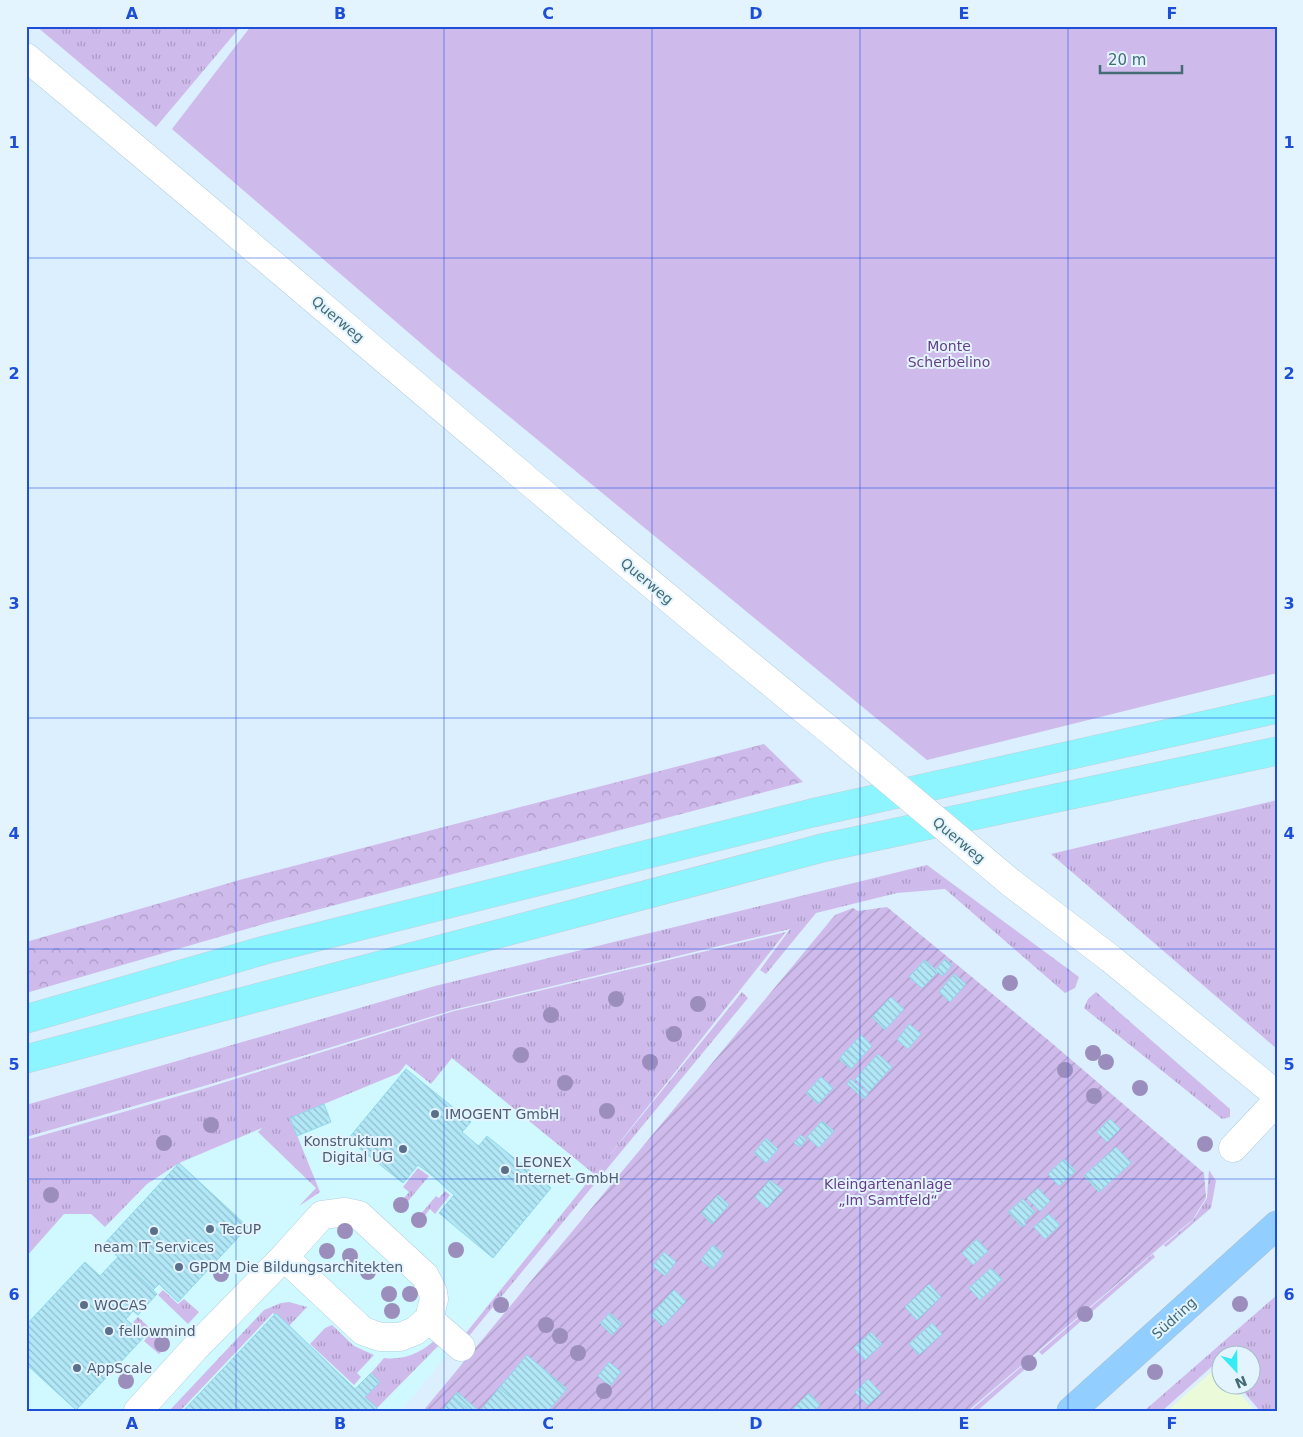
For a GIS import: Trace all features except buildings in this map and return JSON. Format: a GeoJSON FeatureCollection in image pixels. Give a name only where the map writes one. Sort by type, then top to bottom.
{"type":"FeatureCollection","features":[{"type":"Feature","properties":{"kind":"highway"},"geometry":{"type":"LineString","coordinates":[[26,1019],[266,950],[812,813],[1277,709]]}},
{"type":"Feature","properties":{"kind":"highway"},"geometry":{"type":"LineString","coordinates":[[26,1059],[822,848],[1277,752]]}},
{"type":"Feature","properties":{"kind":"main road","name":"Südring"},"geometry":{"type":"LineString","coordinates":[[1071,1411],[1277,1225]]}},
{"type":"Feature","properties":{"kind":"street","name":"Querweg"},"geometry":{"type":"LineString","coordinates":[[26,57],[701,626],[828,729],[1010,882],[1110,958],[1277,1095]]}},
{"type":"Feature","properties":{"kind":"street"},"geometry":{"type":"LineString","coordinates":[[1233,1148],[1277,1101]]}},
{"type":"Feature","properties":{"kind":"street"},"geometry":{"type":"LineString","coordinates":[[138,1411],[195,1348],[284,1257],[322,1215],[345,1212],[359,1215],[425,1276],[433,1292],[434,1299],[429,1320],[415,1331],[400,1337],[380,1337],[363,1330],[284,1257]]}},
{"type":"Feature","properties":{"kind":"street"},"geometry":{"type":"LineString","coordinates":[[429,1320],[460,1347]]}},
{"type":"Feature","properties":{"kind":"shaded area"},"geometry":{"type":"Polygon","coordinates":[[[452,1058],[594,1174],[401,1411],[26,1411],[26,1257],[64,1214],[91,1214],[105,1227],[147,1184],[179,1163],[264,1127],[258,1132],[316,1188],[303,1203],[320,1192],[290,1118],[399,1073],[406,1063],[452,1058]]]}},
{"type":"Feature","properties":{"kind":"shaded area"},"geometry":{"type":"Polygon","coordinates":[[[1210,1373],[1210,1394],[1241,1394],[1255,1411],[1167,1411],[1210,1373]]]}},
{"type":"Feature","properties":{"kind":"green space"},"geometry":{"type":"Polygon","coordinates":[[[36,26],[241,26],[156,127],[36,26]]]}},
{"type":"Feature","properties":{"kind":"green space","name":"Monte Scherbelino"},"geometry":{"type":"Polygon","coordinates":[[[251,26],[1277,26],[1277,673],[927,760],[438,358],[172,129],[251,26]]]}},
{"type":"Feature","properties":{"kind":"green space"},"geometry":{"type":"Polygon","coordinates":[[[764,744],[803,782],[267,923],[26,993],[26,942],[243,879],[764,744]]]}},
{"type":"Feature","properties":{"kind":"green space"},"geometry":{"type":"Polygon","coordinates":[[[1277,800],[1277,1049],[1051,854],[1277,800]]]}},
{"type":"Feature","properties":{"kind":"green space"},"geometry":{"type":"Polygon","coordinates":[[[927,865],[1079,977],[1075,988],[1065,993],[945,889],[897,893],[816,913],[766,974],[760,970],[790,929],[453,1010],[204,1086],[26,1137],[26,1105],[435,986],[927,865]]]}},
{"type":"Feature","properties":{"kind":"green space","name":"Kleingartenanlage „Im Samtfeld“"},"geometry":{"type":"Polygon","coordinates":[[[887,907],[1047,1039],[1204,1173],[1206,1198],[1193,1219],[968,1411],[423,1411],[835,915],[853,908],[858,911],[887,907]]]}},
{"type":"Feature","properties":{"kind":"green space"},"geometry":{"type":"Polygon","coordinates":[[[786,932],[600,1167],[742,992],[748,998],[469,1336],[466,1333],[594,1174],[452,1058],[431,1084],[406,1064],[399,1073],[290,1118],[320,1192],[299,1206],[316,1188],[258,1132],[262,1128],[179,1163],[147,1184],[105,1227],[91,1214],[64,1214],[26,1257],[26,1140],[203,1089],[454,1011],[786,932]]]}},
{"type":"Feature","properties":{"kind":"green space"},"geometry":{"type":"Polygon","coordinates":[[[1096,992],[1230,1109],[1230,1117],[1222,1119],[1084,1008],[1088,999],[1096,992]]]}},
{"type":"Feature","properties":{"kind":"green space"},"geometry":{"type":"Polygon","coordinates":[[[418,1168],[429,1176],[400,1211],[396,1208],[409,1192],[403,1187],[418,1168]]]}},
{"type":"Feature","properties":{"kind":"green space"},"geometry":{"type":"Polygon","coordinates":[[[1209,1170],[1216,1181],[1211,1208],[1166,1247],[1164,1245],[1194,1219],[1207,1198],[1209,1170]]]}},
{"type":"Feature","properties":{"kind":"green space"},"geometry":{"type":"Polygon","coordinates":[[[445,1191],[450,1195],[435,1214],[430,1209],[417,1225],[414,1222],[436,1196],[439,1198],[445,1191]]]}},
{"type":"Feature","properties":{"kind":"green space"},"geometry":{"type":"Polygon","coordinates":[[[1153,1254],[1155,1257],[1042,1355],[1039,1352],[1153,1254]]]}},
{"type":"Feature","properties":{"kind":"green space"},"geometry":{"type":"Polygon","coordinates":[[[163,1290],[178,1304],[184,1299],[199,1312],[188,1324],[158,1295],[163,1290]]]}},
{"type":"Feature","properties":{"kind":"green space"},"geometry":{"type":"Polygon","coordinates":[[[1277,1295],[1277,1408],[1274,1411],[1260,1411],[1246,1394],[1260,1394],[1260,1344],[1221,1344],[1277,1295]]]}},
{"type":"Feature","properties":{"kind":"green space"},"geometry":{"type":"Polygon","coordinates":[[[289,1302],[307,1307],[288,1327],[273,1313],[180,1411],[169,1411],[264,1310],[289,1302]]]}},
{"type":"Feature","properties":{"kind":"green space"},"geometry":{"type":"Polygon","coordinates":[[[138,1317],[168,1345],[159,1354],[144,1341],[148,1336],[133,1322],[138,1317]]]}},
{"type":"Feature","properties":{"kind":"green space"},"geometry":{"type":"Polygon","coordinates":[[[332,1325],[354,1346],[374,1355],[357,1373],[361,1377],[354,1385],[310,1344],[325,1328],[332,1325]]]}},
{"type":"Feature","properties":{"kind":"green space"},"geometry":{"type":"Polygon","coordinates":[[[440,1335],[446,1338],[377,1408],[365,1397],[380,1382],[371,1373],[384,1358],[400,1358],[415,1354],[440,1335]]]}},
{"type":"Feature","properties":{"kind":"green space"},"geometry":{"type":"Polygon","coordinates":[[[1210,1353],[1210,1368],[1162,1411],[1144,1411],[1210,1353]]]}},
{"type":"Feature","properties":{"kind":"green space"},"geometry":{"type":"Polygon","coordinates":[[[1028,1361],[1031,1364],[977,1411],[970,1411],[1028,1361]]]}},
{"type":"Feature","properties":{"kind":"place","name":"IMOGENT GmbH"},"geometry":{"type":"Point","coordinates":[435,1114]}},
{"type":"Feature","properties":{"kind":"place","name":"Konstruktum Digital UG"},"geometry":{"type":"Point","coordinates":[403,1149]}},
{"type":"Feature","properties":{"kind":"place","name":"LEONEX Internet GmbH"},"geometry":{"type":"Point","coordinates":[505,1170]}},
{"type":"Feature","properties":{"kind":"place","name":"TecUP"},"geometry":{"type":"Point","coordinates":[210,1229]}},
{"type":"Feature","properties":{"kind":"place","name":"neam IT Services"},"geometry":{"type":"Point","coordinates":[154,1231]}},
{"type":"Feature","properties":{"kind":"place","name":"GPDM Die Bildungsarchitekten"},"geometry":{"type":"Point","coordinates":[179,1267]}},
{"type":"Feature","properties":{"kind":"place","name":"WOCAS"},"geometry":{"type":"Point","coordinates":[84,1305]}},
{"type":"Feature","properties":{"kind":"place","name":"fellowmind"},"geometry":{"type":"Point","coordinates":[109,1331]}},
{"type":"Feature","properties":{"kind":"place","name":"AppScale"},"geometry":{"type":"Point","coordinates":[77,1368]}}]}
